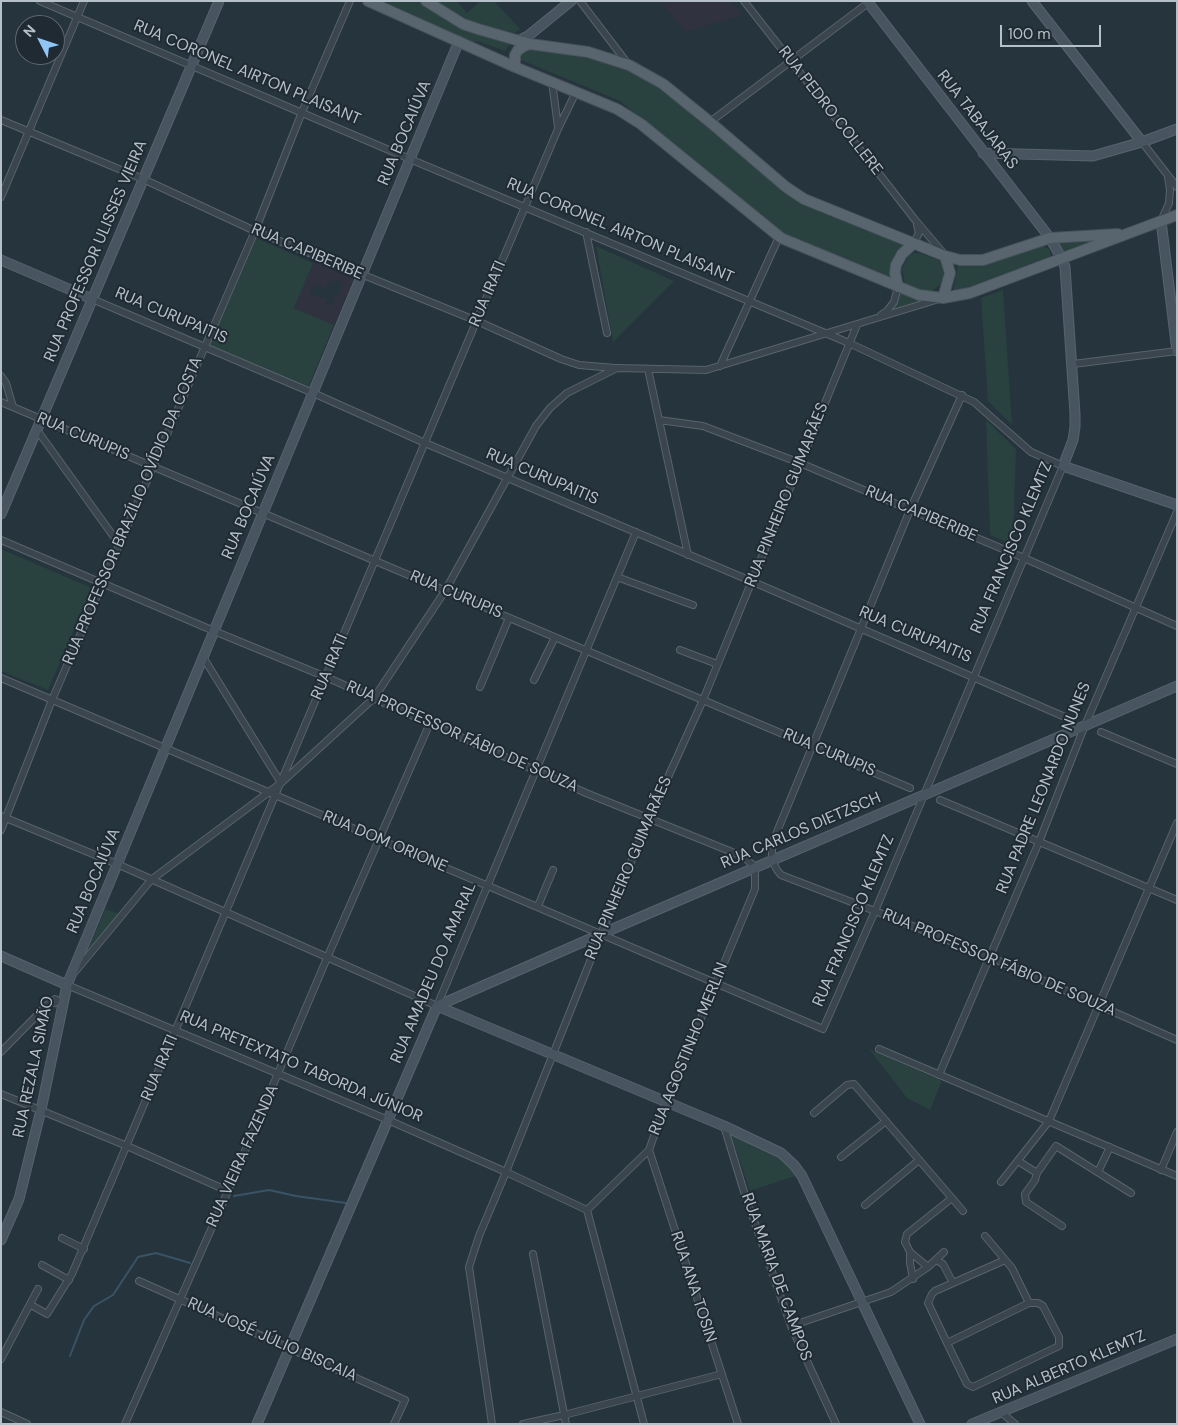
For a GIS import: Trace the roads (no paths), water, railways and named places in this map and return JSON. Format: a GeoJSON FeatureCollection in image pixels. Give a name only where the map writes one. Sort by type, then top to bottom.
{"type":"FeatureCollection","features":[{"type":"Feature","properties":{"kind":"main road"},"geometry":{"type":"LineString","coordinates":[[368,1],[515,67],[618,109],[641,124],[779,237],[919,295],[943,298],[970,293],[1177,215]]}},
{"type":"Feature","properties":{"kind":"main road"},"geometry":{"type":"LineString","coordinates":[[426,1],[463,24],[530,44],[588,52],[629,66],[663,84],[798,195],[818,206],[945,256],[960,260],[983,260],[1050,238],[1129,233]]}},
{"type":"Feature","properties":{"kind":"main road"},"geometry":{"type":"LineString","coordinates":[[497,58],[508,53],[518,41]]}},
{"type":"Feature","properties":{"kind":"main road"},"geometry":{"type":"LineString","coordinates":[[515,67],[514,61],[518,50],[530,44]]}},
{"type":"Feature","properties":{"kind":"main road"},"geometry":{"type":"LineString","coordinates":[[898,287],[894,273],[896,264],[902,254],[913,244]]}},
{"type":"Feature","properties":{"kind":"main road"},"geometry":{"type":"LineString","coordinates":[[943,298],[950,273],[945,256]]}},
{"type":"Feature","properties":{"kind":"street","name":"RUA CORONEL AIRTON PLAISANT"},"geometry":{"type":"LineString","coordinates":[[40,1],[849,343],[974,402],[1031,452],[1062,466],[1177,505]]}},
{"type":"Feature","properties":{"kind":"street"},"geometry":{"type":"LineString","coordinates":[[1,196],[84,1]]}},
{"type":"Feature","properties":{"kind":"street","name":"RUA PROFESSOR ULISSES VIEIRA"},"geometry":{"type":"LineString","coordinates":[[1,514],[219,1]]}},
{"type":"Feature","properties":{"kind":"street","name":"RUA PROFESSOR BRAZÍLIO OVÍDIO DA COSTA"},"geometry":{"type":"LineString","coordinates":[[1,830],[4,817],[52,700],[255,231],[302,112],[350,1]]}},
{"type":"Feature","properties":{"kind":"street"},"geometry":{"type":"LineString","coordinates":[[518,41],[570,1]]}},
{"type":"Feature","properties":{"kind":"street"},"geometry":{"type":"LineString","coordinates":[[580,1],[629,66]]}},
{"type":"Feature","properties":{"kind":"street","name":"RUA PEDRO COLLERE"},"geometry":{"type":"LineString","coordinates":[[744,1],[945,256]]}},
{"type":"Feature","properties":{"kind":"street"},"geometry":{"type":"LineString","coordinates":[[1032,1],[1177,187]]}},
{"type":"Feature","properties":{"kind":"street"},"geometry":{"type":"LineString","coordinates":[[710,122],[791,62],[867,2]]}},
{"type":"Feature","properties":{"kind":"street","name":"RUA TABAJARAS"},"geometry":{"type":"LineString","coordinates":[[867,2],[1050,238],[1062,259]]}},
{"type":"Feature","properties":{"kind":"street","name":"RUA BOCAIÚVA"},"geometry":{"type":"LineString","coordinates":[[68,982],[459,41]]}},
{"type":"Feature","properties":{"kind":"street"},"geometry":{"type":"LineString","coordinates":[[552,82],[558,129]]}},
{"type":"Feature","properties":{"kind":"street","name":"RUA IRATI"},"geometry":{"type":"LineString","coordinates":[[30,1305],[47,1314],[70,1280],[84,1249],[525,206],[576,92]]}},
{"type":"Feature","properties":{"kind":"street","name":"RUA CAPIBERIBE"},"geometry":{"type":"LineString","coordinates":[[1,120],[143,179],[255,231],[477,321],[579,365],[617,368],[706,370],[943,298]]}},
{"type":"Feature","properties":{"kind":"street"},"geometry":{"type":"LineString","coordinates":[[983,153],[1093,156],[1177,130]]}},
{"type":"Feature","properties":{"kind":"street"},"geometry":{"type":"LineString","coordinates":[[1073,364],[1177,351],[1160,221],[1169,203],[1168,176]]}},
{"type":"Feature","properties":{"kind":"street"},"geometry":{"type":"LineString","coordinates":[[913,244],[919,233],[916,221]]}},
{"type":"Feature","properties":{"kind":"street"},"geometry":{"type":"LineString","coordinates":[[586,232],[607,333]]}},
{"type":"Feature","properties":{"kind":"street"},"geometry":{"type":"LineString","coordinates":[[720,366],[779,237]]}},
{"type":"Feature","properties":{"kind":"street","name":"RUA FRANCISCO KLEMTZ"},"geometry":{"type":"LineString","coordinates":[[823,1029],[924,795],[1073,440],[1075,427],[1073,364],[1065,267],[1062,259]]}},
{"type":"Feature","properties":{"kind":"street","name":"RUA CURUPAITIS"},"geometry":{"type":"LineString","coordinates":[[1,260],[1072,720]]}},
{"type":"Feature","properties":{"kind":"street"},"geometry":{"type":"LineString","coordinates":[[878,318],[894,302],[898,287]]}},
{"type":"Feature","properties":{"kind":"street","name":"RUA PINHEIRO GUIMARÃES"},"geometry":{"type":"LineString","coordinates":[[492,1424],[469,1267],[479,1236],[601,934],[649,819],[702,700],[857,325]]}},
{"type":"Feature","properties":{"kind":"street"},"geometry":{"type":"LineString","coordinates":[[68,982],[151,880],[281,783],[374,698],[445,591],[536,426],[550,408],[566,393],[617,368]]}},
{"type":"Feature","properties":{"kind":"street"},"geometry":{"type":"LineString","coordinates":[[648,369],[688,555]]}},
{"type":"Feature","properties":{"kind":"street"},"geometry":{"type":"LineString","coordinates":[[1,376],[6,383],[13,407]]}},
{"type":"Feature","properties":{"kind":"street"},"geometry":{"type":"LineString","coordinates":[[772,860],[774,839],[910,510],[962,395]]}},
{"type":"Feature","properties":{"kind":"street","name":"RUA CURUPIS"},"geometry":{"type":"LineString","coordinates":[[1,402],[910,788]]}},
{"type":"Feature","properties":{"kind":"street","name":"RUA CAPIBERIBE"},"geometry":{"type":"LineString","coordinates":[[659,420],[703,426],[800,462],[1177,626]]}},
{"type":"Feature","properties":{"kind":"street"},"geometry":{"type":"LineString","coordinates":[[37,430],[119,544]]}},
{"type":"Feature","properties":{"kind":"street","name":"RUA PADRE LEONARDO NUNES"},"geometry":{"type":"LineString","coordinates":[[939,1075],[1039,842],[1085,725],[1177,512]]}},
{"type":"Feature","properties":{"kind":"street","name":"RUA AMADEU DO AMARAL"},"geometry":{"type":"LineString","coordinates":[[257,1424],[437,1006],[636,532]]}},
{"type":"Feature","properties":{"kind":"street","name":"RUA PROFESSOR FÁBIO DE SOUZA"},"geometry":{"type":"LineString","coordinates":[[1,540],[214,632],[326,677],[649,819],[742,856],[755,867]]}},
{"type":"Feature","properties":{"kind":"street"},"geometry":{"type":"LineString","coordinates":[[617,578],[693,605]]}},
{"type":"Feature","properties":{"kind":"street"},"geometry":{"type":"LineString","coordinates":[[480,687],[509,618]]}},
{"type":"Feature","properties":{"kind":"street"},"geometry":{"type":"LineString","coordinates":[[534,680],[555,637]]}},
{"type":"Feature","properties":{"kind":"street"},"geometry":{"type":"LineString","coordinates":[[680,650],[717,664]]}},
{"type":"Feature","properties":{"kind":"street"},"geometry":{"type":"LineString","coordinates":[[203,658],[281,783]]}},
{"type":"Feature","properties":{"kind":"street","name":"RUA DOM ORIONE"},"geometry":{"type":"LineString","coordinates":[[1,678],[823,1029]]}},
{"type":"Feature","properties":{"kind":"street","name":"RUA CARLOS DIETZSCH"},"geometry":{"type":"LineString","coordinates":[[437,1006],[1177,686]]}},
{"type":"Feature","properties":{"kind":"street","name":"RUA VIEIRA FAZENDA"},"geometry":{"type":"LineString","coordinates":[[125,1424],[430,723]]}},
{"type":"Feature","properties":{"kind":"street"},"geometry":{"type":"LineString","coordinates":[[1101,732],[1177,764]]}},
{"type":"Feature","properties":{"kind":"street"},"geometry":{"type":"LineString","coordinates":[[940,800],[1177,900]]}},
{"type":"Feature","properties":{"kind":"street"},"geometry":{"type":"LineString","coordinates":[[4,817],[117,864],[437,1006],[724,1126],[781,1153],[794,1165],[802,1176],[920,1424]]}},
{"type":"Feature","properties":{"kind":"street"},"geometry":{"type":"LineString","coordinates":[[1001,1182],[1049,1121],[1177,823]]}},
{"type":"Feature","properties":{"kind":"street","name":"RUA PROFESSOR FÁBIO DE SOUZA"},"geometry":{"type":"LineString","coordinates":[[772,860],[781,875],[875,910],[990,957],[1177,1040]]}},
{"type":"Feature","properties":{"kind":"street","name":"RUA AGOSTINHO MERLIN"},"geometry":{"type":"LineString","coordinates":[[587,1210],[649,1150],[666,1102],[755,889],[755,867]]}},
{"type":"Feature","properties":{"kind":"street"},"geometry":{"type":"LineString","coordinates":[[538,906],[552,870]]}},
{"type":"Feature","properties":{"kind":"street","name":"RUA PRETEXTATO TABORDA JÚNIOR"},"geometry":{"type":"LineString","coordinates":[[1,956],[68,982],[278,1075],[388,1120],[587,1210]]}},
{"type":"Feature","properties":{"kind":"street","name":"RUA REZALA SIMÃO"},"geometry":{"type":"LineString","coordinates":[[2,1236],[19,1199],[41,1110],[68,982]]}},
{"type":"Feature","properties":{"kind":"street"},"geometry":{"type":"LineString","coordinates":[[1,1052],[52,1001]]}},
{"type":"Feature","properties":{"kind":"street"},"geometry":{"type":"LineString","coordinates":[[879,1049],[1177,1176]]}},
{"type":"Feature","properties":{"kind":"street"},"geometry":{"type":"LineString","coordinates":[[814,1113],[847,1085],[854,1084],[963,1211]]}},
{"type":"Feature","properties":{"kind":"street"},"geometry":{"type":"LineString","coordinates":[[1,1094],[127,1146],[228,1191]]}},
{"type":"Feature","properties":{"kind":"street"},"geometry":{"type":"LineString","coordinates":[[841,1157],[886,1122]]}},
{"type":"Feature","properties":{"kind":"street","name":"RUA MARIA DE CAMPOS"},"geometry":{"type":"LineString","coordinates":[[724,1126],[745,1195],[791,1326],[836,1424]]}},
{"type":"Feature","properties":{"kind":"street"},"geometry":{"type":"LineString","coordinates":[[1161,1170],[1177,1132]]}},
{"type":"Feature","properties":{"kind":"street"},"geometry":{"type":"LineString","coordinates":[[1062,1226],[1026,1202],[1025,1194],[1035,1180],[1036,1173],[1056,1146],[1131,1193]]}},
{"type":"Feature","properties":{"kind":"street"},"geometry":{"type":"LineString","coordinates":[[1098,1172],[1110,1147]]}},
{"type":"Feature","properties":{"kind":"street","name":"RUA ANA TOSIN"},"geometry":{"type":"LineString","coordinates":[[649,1150],[738,1424]]}},
{"type":"Feature","properties":{"kind":"street"},"geometry":{"type":"LineString","coordinates":[[864,1205],[919,1160]]}},
{"type":"Feature","properties":{"kind":"street"},"geometry":{"type":"LineString","coordinates":[[1018,1161],[1036,1173]]}},
{"type":"Feature","properties":{"kind":"street"},"geometry":{"type":"LineString","coordinates":[[928,1267],[910,1252],[905,1242],[907,1234],[952,1198]]}},
{"type":"Feature","properties":{"kind":"street"},"geometry":{"type":"LineString","coordinates":[[587,1210],[644,1424]]}},
{"type":"Feature","properties":{"kind":"street"},"geometry":{"type":"LineString","coordinates":[[985,1236],[1017,1276],[1029,1303]]}},
{"type":"Feature","properties":{"kind":"street"},"geometry":{"type":"LineString","coordinates":[[62,1238],[84,1249]]}},
{"type":"Feature","properties":{"kind":"street"},"geometry":{"type":"LineString","coordinates":[[910,1252],[913,1278]]}},
{"type":"Feature","properties":{"kind":"street"},"geometry":{"type":"LineString","coordinates":[[791,1326],[891,1292],[928,1267],[944,1252]]}},
{"type":"Feature","properties":{"kind":"street"},"geometry":{"type":"LineString","coordinates":[[533,1254],[566,1424]]}},
{"type":"Feature","properties":{"kind":"street"},"geometry":{"type":"LineString","coordinates":[[936,1260],[943,1264],[953,1282]]}},
{"type":"Feature","properties":{"kind":"street"},"geometry":{"type":"LineString","coordinates":[[947,1342],[1029,1303],[1038,1303],[1043,1306],[1059,1337],[1059,1346],[973,1387],[967,1384],[928,1303],[935,1290],[1005,1260]]}},
{"type":"Feature","properties":{"kind":"street"},"geometry":{"type":"LineString","coordinates":[[42,1265],[70,1280]]}},
{"type":"Feature","properties":{"kind":"street","name":"RUA JOSÉ JÚLIO BISCAIA"},"geometry":{"type":"LineString","coordinates":[[139,1281],[405,1400],[394,1424]]}},
{"type":"Feature","properties":{"kind":"street"},"geometry":{"type":"LineString","coordinates":[[1,1359],[38,1289]]}},
{"type":"Feature","properties":{"kind":"street","name":"RUA ALBERTO KLEMTZ"},"geometry":{"type":"LineString","coordinates":[[972,1424],[1177,1339]]}},
{"type":"Feature","properties":{"kind":"street"},"geometry":{"type":"LineString","coordinates":[[523,1424],[722,1374]]}},
{"type":"Feature","properties":{"kind":"street"},"geometry":{"type":"LineString","coordinates":[[1,1412],[27,1424]]}},
{"type":"Feature","properties":{"kind":"street"},"geometry":{"type":"LineString","coordinates":[[1001,1412],[1015,1424]]}},
{"type":"Feature","properties":{"kind":"waterway"},"geometry":{"type":"LineString","coordinates":[[234,1196],[269,1190],[346,1203]]}},
{"type":"Feature","properties":{"kind":"waterway"},"geometry":{"type":"LineString","coordinates":[[70,1356],[84,1320],[94,1306],[113,1295],[138,1257],[156,1253],[190,1263]]}}]}
